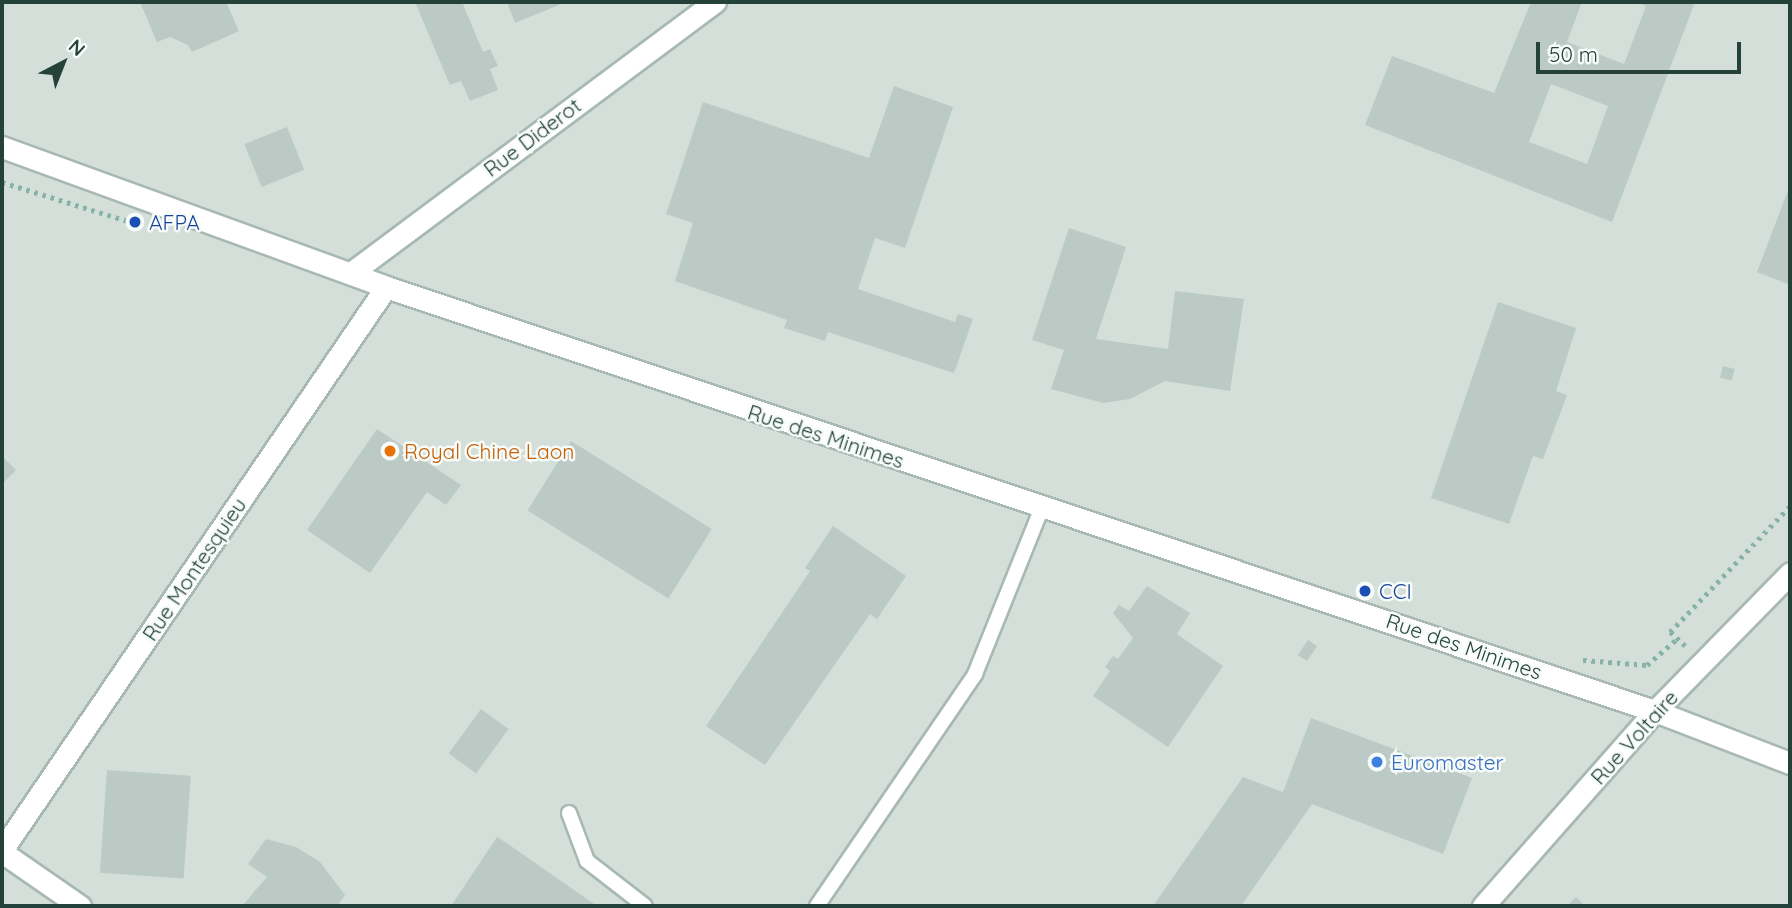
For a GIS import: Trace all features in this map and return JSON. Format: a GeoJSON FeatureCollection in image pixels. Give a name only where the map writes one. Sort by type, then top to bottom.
{"type":"FeatureCollection","features":[{"type":"Feature","properties":{"kind":"street","name":"Rue Diderot"},"geometry":{"type":"LineString","coordinates":[[351,274],[715,2]]}},
{"type":"Feature","properties":{"kind":"street","name":"Rue des Minimes"},"geometry":{"type":"LineString","coordinates":[[2,147],[386,287],[1656,711],[1790,763]]}},
{"type":"Feature","properties":{"kind":"street","name":"Rue Montesquieu"},"geometry":{"type":"LineString","coordinates":[[2,851],[386,287]]}},
{"type":"Feature","properties":{"kind":"street","name":"Rue Voltaire"},"geometry":{"type":"LineString","coordinates":[[1483,906],[1656,711],[1790,573]]}},
{"type":"Feature","properties":{"kind":"street"},"geometry":{"type":"LineString","coordinates":[[2,851],[80,906]]}},
{"type":"Feature","properties":{"kind":"lane"},"geometry":{"type":"LineString","coordinates":[[817,906],[975,674],[1042,507]]}},
{"type":"Feature","properties":{"kind":"lane"},"geometry":{"type":"LineString","coordinates":[[569,813],[587,861],[645,906]]}},
{"type":"Feature","properties":{"kind":"path"},"geometry":{"type":"LineString","coordinates":[[2,182],[136,223]]}},
{"type":"Feature","properties":{"kind":"path"},"geometry":{"type":"LineString","coordinates":[[1702,663],[1670,632],[1790,506]]}},
{"type":"Feature","properties":{"kind":"shaded area"},"geometry":{"type":"Polygon","coordinates":[[[2,2],[1790,2],[1790,906],[2,906],[2,2]]]}},
{"type":"Feature","properties":{"kind":"building"},"geometry":{"type":"Polygon","coordinates":[[[140,2],[226,2],[239,31],[192,52],[188,45],[170,37],[157,42],[140,2]]]}},
{"type":"Feature","properties":{"kind":"building"},"geometry":{"type":"Polygon","coordinates":[[[415,2],[462,2],[483,52],[490,49],[498,66],[490,69],[498,90],[470,101],[461,81],[450,85],[415,2]]]}},
{"type":"Feature","properties":{"kind":"building"},"geometry":{"type":"Polygon","coordinates":[[[507,2],[566,2],[515,23],[507,2]]]}},
{"type":"Feature","properties":{"kind":"building"},"geometry":{"type":"Polygon","coordinates":[[[1531,2],[1582,2],[1567,42],[1624,64],[1646,6],[1635,2],[1695,2],[1612,222],[1365,125],[1392,56],[1494,93],[1531,2]],[[1551,84],[1529,142],[1587,164],[1608,106],[1551,84]]]}},
{"type":"Feature","properties":{"kind":"building"},"geometry":{"type":"Polygon","coordinates":[[[894,86],[953,107],[905,248],[875,238],[858,289],[955,322],[958,314],[973,319],[954,373],[828,332],[825,341],[784,328],[787,320],[675,281],[693,223],[666,214],[703,102],[869,158],[894,86]]]}},
{"type":"Feature","properties":{"kind":"building"},"geometry":{"type":"Polygon","coordinates":[[[287,127],[304,170],[262,187],[244,144],[287,127]]]}},
{"type":"Feature","properties":{"kind":"building"},"geometry":{"type":"Polygon","coordinates":[[[1790,185],[1790,285],[1757,272],[1790,185]]]}},
{"type":"Feature","properties":{"kind":"building"},"geometry":{"type":"Polygon","coordinates":[[[1069,228],[1126,247],[1096,339],[1168,349],[1175,291],[1244,299],[1230,391],[1165,381],[1130,399],[1103,403],[1051,389],[1064,350],[1032,340],[1069,228]]]}},
{"type":"Feature","properties":{"kind":"building"},"geometry":{"type":"Polygon","coordinates":[[[1498,302],[1576,328],[1556,391],[1567,395],[1543,459],[1533,456],[1509,524],[1431,498],[1498,302]]]}},
{"type":"Feature","properties":{"kind":"building"},"geometry":{"type":"Polygon","coordinates":[[[1723,366],[1735,369],[1732,381],[1720,378],[1723,366]]]}},
{"type":"Feature","properties":{"kind":"building"},"geometry":{"type":"Polygon","coordinates":[[[377,429],[461,485],[446,505],[427,492],[370,573],[307,530],[377,429]]]}},
{"type":"Feature","properties":{"kind":"building"},"geometry":{"type":"Polygon","coordinates":[[[571,441],[712,529],[668,599],[528,511],[571,441]]]}},
{"type":"Feature","properties":{"kind":"building"},"geometry":{"type":"Polygon","coordinates":[[[2,456],[16,470],[2,484],[2,456]]]}},
{"type":"Feature","properties":{"kind":"building"},"geometry":{"type":"Polygon","coordinates":[[[833,526],[906,576],[877,619],[870,614],[765,765],[706,726],[810,571],[805,568],[833,526]]]}},
{"type":"Feature","properties":{"kind":"building"},"geometry":{"type":"Polygon","coordinates":[[[1147,586],[1190,613],[1177,634],[1223,666],[1168,747],[1093,696],[1110,671],[1105,667],[1113,656],[1118,659],[1133,638],[1113,613],[1119,605],[1129,611],[1147,586]]]}},
{"type":"Feature","properties":{"kind":"building"},"geometry":{"type":"Polygon","coordinates":[[[1308,640],[1317,646],[1307,661],[1298,655],[1308,640]]]}},
{"type":"Feature","properties":{"kind":"building"},"geometry":{"type":"Polygon","coordinates":[[[481,709],[509,729],[476,773],[449,753],[481,709]]]}},
{"type":"Feature","properties":{"kind":"building"},"geometry":{"type":"Polygon","coordinates":[[[1311,718],[1472,778],[1443,854],[1312,804],[1241,906],[1153,906],[1243,777],[1283,792],[1311,718]]]}},
{"type":"Feature","properties":{"kind":"building"},"geometry":{"type":"Polygon","coordinates":[[[107,770],[191,776],[184,879],[100,873],[107,770]]]}},
{"type":"Feature","properties":{"kind":"building"},"geometry":{"type":"Polygon","coordinates":[[[497,837],[505,842],[597,906],[451,906],[497,837]]]}},
{"type":"Feature","properties":{"kind":"building"},"geometry":{"type":"Polygon","coordinates":[[[266,839],[296,847],[320,862],[345,895],[337,906],[242,906],[267,877],[248,864],[266,839]]]}},
{"type":"Feature","properties":{"kind":"building"},"geometry":{"type":"Polygon","coordinates":[[[1576,897],[1585,906],[1567,906],[1576,897]]]}},
{"type":"Feature","properties":{"kind":"place","name":"AFPA"},"geometry":{"type":"Point","coordinates":[135,222]}},
{"type":"Feature","properties":{"kind":"place","name":"Royal Chine Laon"},"geometry":{"type":"Point","coordinates":[390,451]}},
{"type":"Feature","properties":{"kind":"place","name":"CCI"},"geometry":{"type":"Point","coordinates":[1365,591]}},
{"type":"Feature","properties":{"kind":"place","name":"Euromaster"},"geometry":{"type":"Point","coordinates":[1377,762]}}]}
